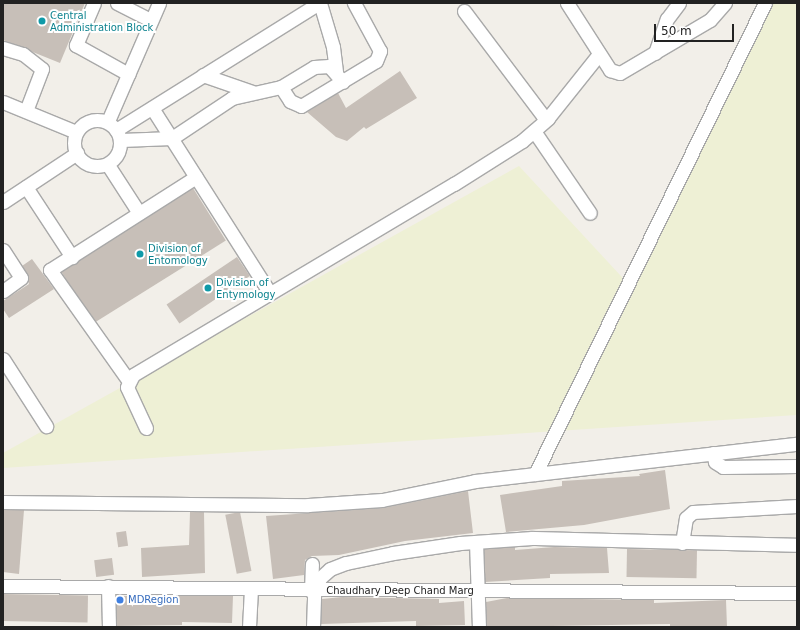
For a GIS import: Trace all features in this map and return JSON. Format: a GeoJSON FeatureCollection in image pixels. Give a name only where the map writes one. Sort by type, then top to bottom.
{"type":"FeatureCollection","features":[{"type":"Feature","properties":{"kind":"street"},"geometry":{"type":"LineString","coordinates":[[94,3],[76,45],[128,74]]}},
{"type":"Feature","properties":{"kind":"street"},"geometry":{"type":"LineString","coordinates":[[117,3],[151,20]]}},
{"type":"Feature","properties":{"kind":"street"},"geometry":{"type":"LineString","coordinates":[[159,3],[128,74],[115,130],[118,155],[108,165],[93,166],[80,160],[74,146],[76,132],[90,121],[115,130],[172,138],[232,98],[281,87],[314,67],[322,65],[339,77]]}},
{"type":"Feature","properties":{"kind":"street"},"geometry":{"type":"LineString","coordinates":[[115,130],[320,3],[333,47],[339,77]]}},
{"type":"Feature","properties":{"kind":"street"},"geometry":{"type":"LineString","coordinates":[[281,87],[290,101],[301,106],[339,77],[379,56],[378,45],[354,3]]}},
{"type":"Feature","properties":{"kind":"street"},"geometry":{"type":"LineString","coordinates":[[567,3],[610,70],[620,73],[710,20],[725,3]]}},
{"type":"Feature","properties":{"kind":"street"},"geometry":{"type":"LineString","coordinates":[[655,53],[668,19],[679,3]]}},
{"type":"Feature","properties":{"kind":"street"},"geometry":{"type":"LineString","coordinates":[[535,474],[765,3]]}},
{"type":"Feature","properties":{"kind":"street"},"geometry":{"type":"LineString","coordinates":[[464,11],[543,116],[548,118]]}},
{"type":"Feature","properties":{"kind":"street"},"geometry":{"type":"LineString","coordinates":[[3,48],[23,54],[42,69],[26,111]]}},
{"type":"Feature","properties":{"kind":"street"},"geometry":{"type":"LineString","coordinates":[[128,380],[454,184],[534,131],[548,118],[599,54]]}},
{"type":"Feature","properties":{"kind":"street"},"geometry":{"type":"LineString","coordinates":[[204,75],[254,92]]}},
{"type":"Feature","properties":{"kind":"street"},"geometry":{"type":"LineString","coordinates":[[5,106],[26,111],[76,132]]}},
{"type":"Feature","properties":{"kind":"street"},"geometry":{"type":"LineString","coordinates":[[152,108],[270,294]]}},
{"type":"Feature","properties":{"kind":"street"},"geometry":{"type":"LineString","coordinates":[[534,131],[590,213]]}},
{"type":"Feature","properties":{"kind":"street"},"geometry":{"type":"LineString","coordinates":[[3,202],[77,153]]}},
{"type":"Feature","properties":{"kind":"street"},"geometry":{"type":"LineString","coordinates":[[108,165],[139,213]]}},
{"type":"Feature","properties":{"kind":"street"},"geometry":{"type":"LineString","coordinates":[[146,428],[129,394],[128,380],[50,270],[196,177]]}},
{"type":"Feature","properties":{"kind":"street"},"geometry":{"type":"LineString","coordinates":[[26,187],[72,256]]}},
{"type":"Feature","properties":{"kind":"street"},"geometry":{"type":"LineString","coordinates":[[3,250],[21,278],[3,292]]}},
{"type":"Feature","properties":{"kind":"street"},"geometry":{"type":"LineString","coordinates":[[3,359],[46,426]]}},
{"type":"Feature","properties":{"kind":"street"},"geometry":{"type":"LineString","coordinates":[[3,502],[308,505],[382,500],[475,481],[797,444]]}},
{"type":"Feature","properties":{"kind":"street"},"geometry":{"type":"LineString","coordinates":[[712,453],[715,462],[723,467],[797,466]]}},
{"type":"Feature","properties":{"kind":"street"},"geometry":{"type":"LineString","coordinates":[[682,543],[686,518],[693,512],[797,506]]}},
{"type":"Feature","properties":{"kind":"street"},"geometry":{"type":"LineString","coordinates":[[313,591],[320,578],[330,569],[346,563],[476,542],[583,537],[682,543],[797,545]]}},
{"type":"Feature","properties":{"kind":"street"},"geometry":{"type":"LineString","coordinates":[[476,542],[479,627]]}},
{"type":"Feature","properties":{"kind":"street"},"geometry":{"type":"LineString","coordinates":[[312,564],[313,627]]}},
{"type":"Feature","properties":{"kind":"street","name":"Chaudhary Deep Chand Marg"},"geometry":{"type":"LineString","coordinates":[[3,586],[108,586],[313,591],[478,590],[797,593]]}},
{"type":"Feature","properties":{"kind":"street"},"geometry":{"type":"LineString","coordinates":[[108,586],[109,627]]}},
{"type":"Feature","properties":{"kind":"street"},"geometry":{"type":"LineString","coordinates":[[250,627],[251,590]]}},
{"type":"Feature","properties":{"kind":"green space"},"geometry":{"type":"Polygon","coordinates":[[[772,3],[797,3],[797,415],[3,468],[3,453],[519,166],[633,289],[772,3]]]}},
{"type":"Feature","properties":{"kind":"building","name":"Central Administration Block"},"geometry":{"type":"Polygon","coordinates":[[[3,3],[85,3],[60,63],[3,40],[3,3]]]}},
{"type":"Feature","properties":{"kind":"building"},"geometry":{"type":"Polygon","coordinates":[[[400,71],[417,98],[366,129],[364,127],[347,141],[336,137],[307,112],[338,93],[346,108],[400,71]]]}},
{"type":"Feature","properties":{"kind":"building","name":"Division of Entomology"},"geometry":{"type":"Polygon","coordinates":[[[193,188],[226,241],[94,323],[61,271],[193,188]]]}},
{"type":"Feature","properties":{"kind":"building","name":"Division of Entymology"},"geometry":{"type":"Polygon","coordinates":[[[237,257],[250,276],[179,324],[167,305],[237,257]]]}},
{"type":"Feature","properties":{"kind":"building"},"geometry":{"type":"Polygon","coordinates":[[[32,259],[54,289],[9,318],[3,309],[3,301],[29,284],[22,266],[32,259]]]}},
{"type":"Feature","properties":{"kind":"building"},"geometry":{"type":"Polygon","coordinates":[[[665,470],[670,509],[584,525],[506,532],[500,495],[562,486],[562,481],[640,476],[639,474],[665,470]]]}},
{"type":"Feature","properties":{"kind":"building"},"geometry":{"type":"Polygon","coordinates":[[[468,491],[473,533],[405,541],[339,555],[312,556],[305,560],[304,575],[273,579],[266,516],[383,508],[468,491]]]}},
{"type":"Feature","properties":{"kind":"building"},"geometry":{"type":"Polygon","coordinates":[[[3,510],[24,510],[19,574],[3,572],[3,510]]]}},
{"type":"Feature","properties":{"kind":"building"},"geometry":{"type":"Polygon","coordinates":[[[190,512],[204,512],[205,573],[142,577],[141,548],[189,545],[190,512]]]}},
{"type":"Feature","properties":{"kind":"building"},"geometry":{"type":"Polygon","coordinates":[[[240,512],[251,571],[237,574],[225,515],[240,512]]]}},
{"type":"Feature","properties":{"kind":"building"},"geometry":{"type":"Polygon","coordinates":[[[126,531],[128,546],[118,547],[116,532],[126,531]]]}},
{"type":"Feature","properties":{"kind":"building"},"geometry":{"type":"Polygon","coordinates":[[[515,547],[515,550],[554,547],[607,548],[609,573],[550,574],[550,578],[485,582],[484,549],[515,547]]]}},
{"type":"Feature","properties":{"kind":"building"},"geometry":{"type":"Polygon","coordinates":[[[627,549],[697,550],[697,578],[627,577],[627,549]]]}},
{"type":"Feature","properties":{"kind":"building"},"geometry":{"type":"Polygon","coordinates":[[[112,558],[114,575],[96,577],[94,560],[112,558]]]}},
{"type":"Feature","properties":{"kind":"building"},"geometry":{"type":"Polygon","coordinates":[[[3,594],[88,595],[88,622],[3,621],[3,594]]]}},
{"type":"Feature","properties":{"kind":"building"},"geometry":{"type":"Polygon","coordinates":[[[116,596],[233,596],[232,623],[182,622],[182,625],[117,626],[116,596]]]}},
{"type":"Feature","properties":{"kind":"building"},"geometry":{"type":"Polygon","coordinates":[[[342,597],[439,599],[439,603],[464,601],[465,625],[416,626],[416,621],[321,624],[322,599],[342,597]]]}},
{"type":"Feature","properties":{"kind":"building"},"geometry":{"type":"Polygon","coordinates":[[[507,598],[654,600],[654,603],[726,600],[727,627],[670,627],[670,624],[487,627],[486,602],[507,598]]]}},
{"type":"Feature","properties":{"kind":"place","name":"Central Administration Block"},"geometry":{"type":"Point","coordinates":[42,21]}},
{"type":"Feature","properties":{"kind":"place","name":"Division of Entomology"},"geometry":{"type":"Point","coordinates":[140,254]}},
{"type":"Feature","properties":{"kind":"place","name":"Division of Entymology"},"geometry":{"type":"Point","coordinates":[208,288]}},
{"type":"Feature","properties":{"kind":"place","name":"MDRegion"},"geometry":{"type":"Point","coordinates":[120,600]}}]}
